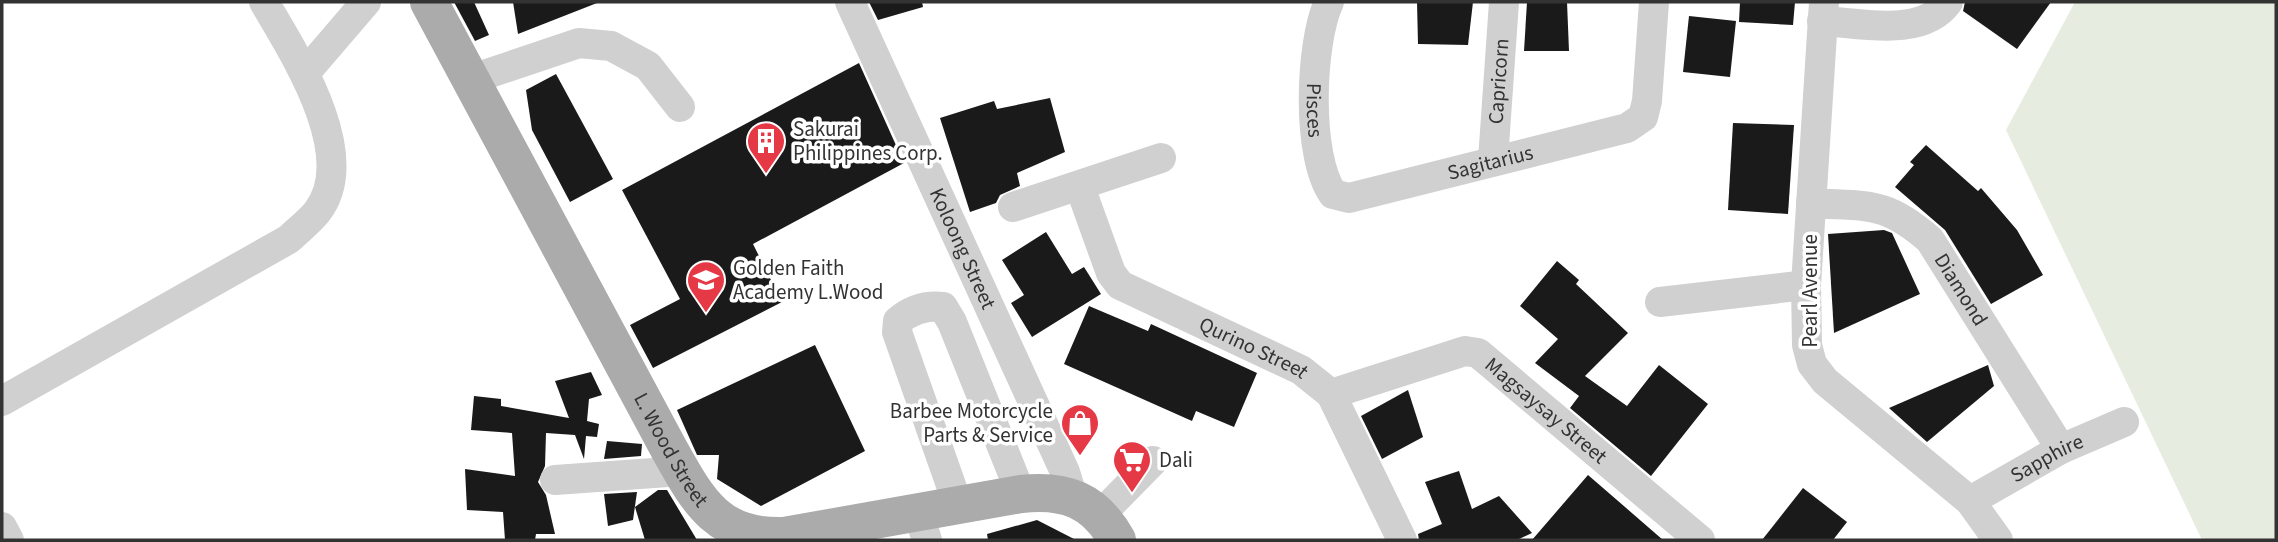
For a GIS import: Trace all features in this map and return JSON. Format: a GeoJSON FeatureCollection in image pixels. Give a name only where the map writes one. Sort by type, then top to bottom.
{"type":"FeatureCollection","features":[{"type":"Feature","properties":{"kind":"main road","name":"L. Wood Street"},"geometry":{"type":"LineString","coordinates":[[429,2],[681,471],[702,503],[725,524],[751,534],[781,538],[907,528],[958,505],[1050,491],[1096,517]]}},
{"type":"Feature","properties":{"kind":"street"},"geometry":{"type":"LineString","coordinates":[[2,401],[289,239],[318,211],[329,184],[333,157],[306,72],[264,2]]}},
{"type":"Feature","properties":{"kind":"street"},"geometry":{"type":"LineString","coordinates":[[306,72],[366,2]]}},
{"type":"Feature","properties":{"kind":"street","name":"Koloong Street"},"geometry":{"type":"LineString","coordinates":[[850,2],[1065,472],[1096,517]]}},
{"type":"Feature","properties":{"kind":"street","name":"Pisces"},"geometry":{"type":"LineString","coordinates":[[1324,181],[1312,91],[1322,17],[1329,2]]}},
{"type":"Feature","properties":{"kind":"street","name":"Capricorn"},"geometry":{"type":"LineString","coordinates":[[1493,160],[1504,2]]}},
{"type":"Feature","properties":{"kind":"street","name":"Sagitarius"},"geometry":{"type":"LineString","coordinates":[[1324,181],[1333,194],[1349,198],[1627,128],[1643,117],[1647,101],[1654,2]]}},
{"type":"Feature","properties":{"kind":"street"},"geometry":{"type":"LineString","coordinates":[[1823,11],[1910,25],[1942,10],[1948,2]]}},
{"type":"Feature","properties":{"kind":"street","name":"Pearl Avenue"},"geometry":{"type":"LineString","coordinates":[[1823,11],[1806,285],[1807,345],[1812,364],[1825,381],[1970,501],[1998,540]]}},
{"type":"Feature","properties":{"kind":"street"},"geometry":{"type":"LineString","coordinates":[[472,79],[579,43],[611,46],[648,66],[680,107]]}},
{"type":"Feature","properties":{"kind":"street"},"geometry":{"type":"LineString","coordinates":[[1013,207],[1161,158]]}},
{"type":"Feature","properties":{"kind":"street","name":"Qurino Street"},"geometry":{"type":"LineString","coordinates":[[1080,187],[1111,273],[1120,285],[1301,370],[1331,394],[1402,540]]}},
{"type":"Feature","properties":{"kind":"street","name":"Diamond"},"geometry":{"type":"LineString","coordinates":[[1811,203],[1882,207],[1907,220],[1930,240],[2061,449]]}},
{"type":"Feature","properties":{"kind":"street"},"geometry":{"type":"LineString","coordinates":[[1660,302],[1806,285]]}},
{"type":"Feature","properties":{"kind":"street"},"geometry":{"type":"LineString","coordinates":[[958,505],[897,332],[898,321],[906,314],[930,305],[943,307],[952,322],[1021,494]]}},
{"type":"Feature","properties":{"kind":"street","name":"Magsaysay Street"},"geometry":{"type":"LineString","coordinates":[[1331,394],[1465,351],[1478,353],[1700,540]]}},
{"type":"Feature","properties":{"kind":"street","name":"Sapphire"},"geometry":{"type":"LineString","coordinates":[[1970,501],[2061,449],[2124,422]]}},
{"type":"Feature","properties":{"kind":"street"},"geometry":{"type":"LineString","coordinates":[[1096,517],[1153,461]]}},
{"type":"Feature","properties":{"kind":"street"},"geometry":{"type":"LineString","coordinates":[[555,480],[681,471]]}},
{"type":"Feature","properties":{"kind":"street"},"geometry":{"type":"LineString","coordinates":[[2,527],[9,540]]}},
{"type":"Feature","properties":{"kind":"shaded area"},"geometry":{"type":"Polygon","coordinates":[[[2075,2],[2276,2],[2276,540],[2202,540],[2006,130],[2075,2]]]}},
{"type":"Feature","properties":{"kind":"building"},"geometry":{"type":"Polygon","coordinates":[[[454,2],[474,2],[489,35],[475,41],[454,2]]]}},
{"type":"Feature","properties":{"kind":"building"},"geometry":{"type":"Polygon","coordinates":[[[513,2],[596,2],[597,3],[518,34],[513,2]]]}},
{"type":"Feature","properties":{"kind":"building"},"geometry":{"type":"Polygon","coordinates":[[[869,2],[922,2],[923,7],[878,20],[869,2]]]}},
{"type":"Feature","properties":{"kind":"building"},"geometry":{"type":"Polygon","coordinates":[[[1417,2],[1473,2],[1468,45],[1418,44],[1417,2]]]}},
{"type":"Feature","properties":{"kind":"building"},"geometry":{"type":"Polygon","coordinates":[[[1527,2],[1567,2],[1569,51],[1524,51],[1527,2]]]}},
{"type":"Feature","properties":{"kind":"building"},"geometry":{"type":"Polygon","coordinates":[[[1740,2],[1795,2],[1793,25],[1739,22],[1740,2]]]}},
{"type":"Feature","properties":{"kind":"building"},"geometry":{"type":"Polygon","coordinates":[[[1965,2],[2051,2],[2017,49],[1963,11],[1965,2]]]}},
{"type":"Feature","properties":{"kind":"building"},"geometry":{"type":"Polygon","coordinates":[[[1689,16],[1736,21],[1730,77],[1683,72],[1689,16]]]}},
{"type":"Feature","properties":{"kind":"building","name":"Sakurai Philippines Corp."},"geometry":{"type":"Polygon","coordinates":[[[859,63],[904,163],[753,244],[782,302],[653,368],[630,325],[680,299],[622,190],[859,63]]]}},
{"type":"Feature","properties":{"kind":"building"},"geometry":{"type":"Polygon","coordinates":[[[556,74],[613,179],[570,202],[532,130],[526,90],[556,74]]]}},
{"type":"Feature","properties":{"kind":"building"},"geometry":{"type":"Polygon","coordinates":[[[1050,98],[1065,152],[1017,173],[1020,186],[1000,195],[996,203],[970,212],[940,118],[994,101],[997,109],[1050,98]]]}},
{"type":"Feature","properties":{"kind":"building"},"geometry":{"type":"Polygon","coordinates":[[[1733,123],[1794,125],[1788,214],[1728,210],[1733,123]]]}},
{"type":"Feature","properties":{"kind":"building"},"geometry":{"type":"Polygon","coordinates":[[[1926,145],[1978,191],[1981,188],[2017,230],[2043,275],[1991,304],[1945,230],[1895,187],[1914,165],[1910,162],[1926,145]]]}},
{"type":"Feature","properties":{"kind":"building"},"geometry":{"type":"Polygon","coordinates":[[[1884,230],[1892,233],[1920,294],[1834,333],[1828,234],[1884,230]]]}},
{"type":"Feature","properties":{"kind":"building"},"geometry":{"type":"Polygon","coordinates":[[[1046,232],[1072,274],[1084,267],[1101,294],[1032,337],[1011,303],[1024,295],[1002,260],[1046,232]]]}},
{"type":"Feature","properties":{"kind":"building"},"geometry":{"type":"Polygon","coordinates":[[[1557,261],[1579,280],[1576,284],[1628,333],[1585,376],[1627,406],[1659,365],[1708,404],[1651,476],[1570,408],[1579,396],[1535,363],[1558,339],[1520,306],[1557,261]]]}},
{"type":"Feature","properties":{"kind":"building"},"geometry":{"type":"Polygon","coordinates":[[[1089,306],[1148,331],[1151,324],[1257,373],[1234,427],[1196,411],[1192,421],[1064,364],[1089,306]]]}},
{"type":"Feature","properties":{"kind":"building"},"geometry":{"type":"Polygon","coordinates":[[[815,345],[865,451],[761,506],[717,479],[719,455],[697,455],[677,410],[815,345]]]}},
{"type":"Feature","properties":{"kind":"building"},"geometry":{"type":"Polygon","coordinates":[[[1988,365],[1994,386],[1927,442],[1889,408],[1988,365]]]}},
{"type":"Feature","properties":{"kind":"building"},"geometry":{"type":"Polygon","coordinates":[[[591,372],[602,395],[589,399],[587,421],[599,424],[597,437],[586,436],[584,459],[575,435],[546,433],[545,466],[538,482],[546,495],[555,534],[536,534],[535,540],[505,540],[503,512],[467,510],[465,469],[515,476],[512,433],[471,430],[474,396],[501,399],[501,406],[569,418],[555,381],[591,372]]]}},
{"type":"Feature","properties":{"kind":"building"},"geometry":{"type":"Polygon","coordinates":[[[1408,390],[1423,437],[1382,459],[1361,416],[1408,390]]]}},
{"type":"Feature","properties":{"kind":"building"},"geometry":{"type":"Polygon","coordinates":[[[607,441],[642,444],[641,456],[604,459],[607,441]]]}},
{"type":"Feature","properties":{"kind":"building"},"geometry":{"type":"Polygon","coordinates":[[[1459,471],[1472,509],[1499,496],[1532,533],[1517,540],[1419,540],[1418,534],[1442,524],[1425,482],[1459,471]]]}},
{"type":"Feature","properties":{"kind":"building"},"geometry":{"type":"Polygon","coordinates":[[[1588,475],[1625,507],[1663,540],[1532,540],[1588,475]]]}},
{"type":"Feature","properties":{"kind":"building"},"geometry":{"type":"Polygon","coordinates":[[[1803,488],[1847,522],[1833,540],[1762,540],[1803,488]]]}},
{"type":"Feature","properties":{"kind":"building"},"geometry":{"type":"Polygon","coordinates":[[[658,490],[667,490],[697,540],[645,540],[635,507],[658,490]]]}},
{"type":"Feature","properties":{"kind":"building"},"geometry":{"type":"Polygon","coordinates":[[[637,492],[633,520],[608,526],[604,494],[637,492]]]}},
{"type":"Feature","properties":{"kind":"building"},"geometry":{"type":"Polygon","coordinates":[[[1037,520],[1076,540],[988,540],[987,534],[1037,520]]]}},
{"type":"Feature","properties":{"kind":"place","name":"Sakurai Philippines Corp."},"geometry":{"type":"Point","coordinates":[766,175]}},
{"type":"Feature","properties":{"kind":"place","name":"Golden Faith Academy L.Wood"},"geometry":{"type":"Point","coordinates":[706,314]}},
{"type":"Feature","properties":{"kind":"place","name":"Barbee Motorcycle Parts & Service"},"geometry":{"type":"Point","coordinates":[1080,457]}},
{"type":"Feature","properties":{"kind":"place","name":"Dali"},"geometry":{"type":"Point","coordinates":[1132,494]}}]}
